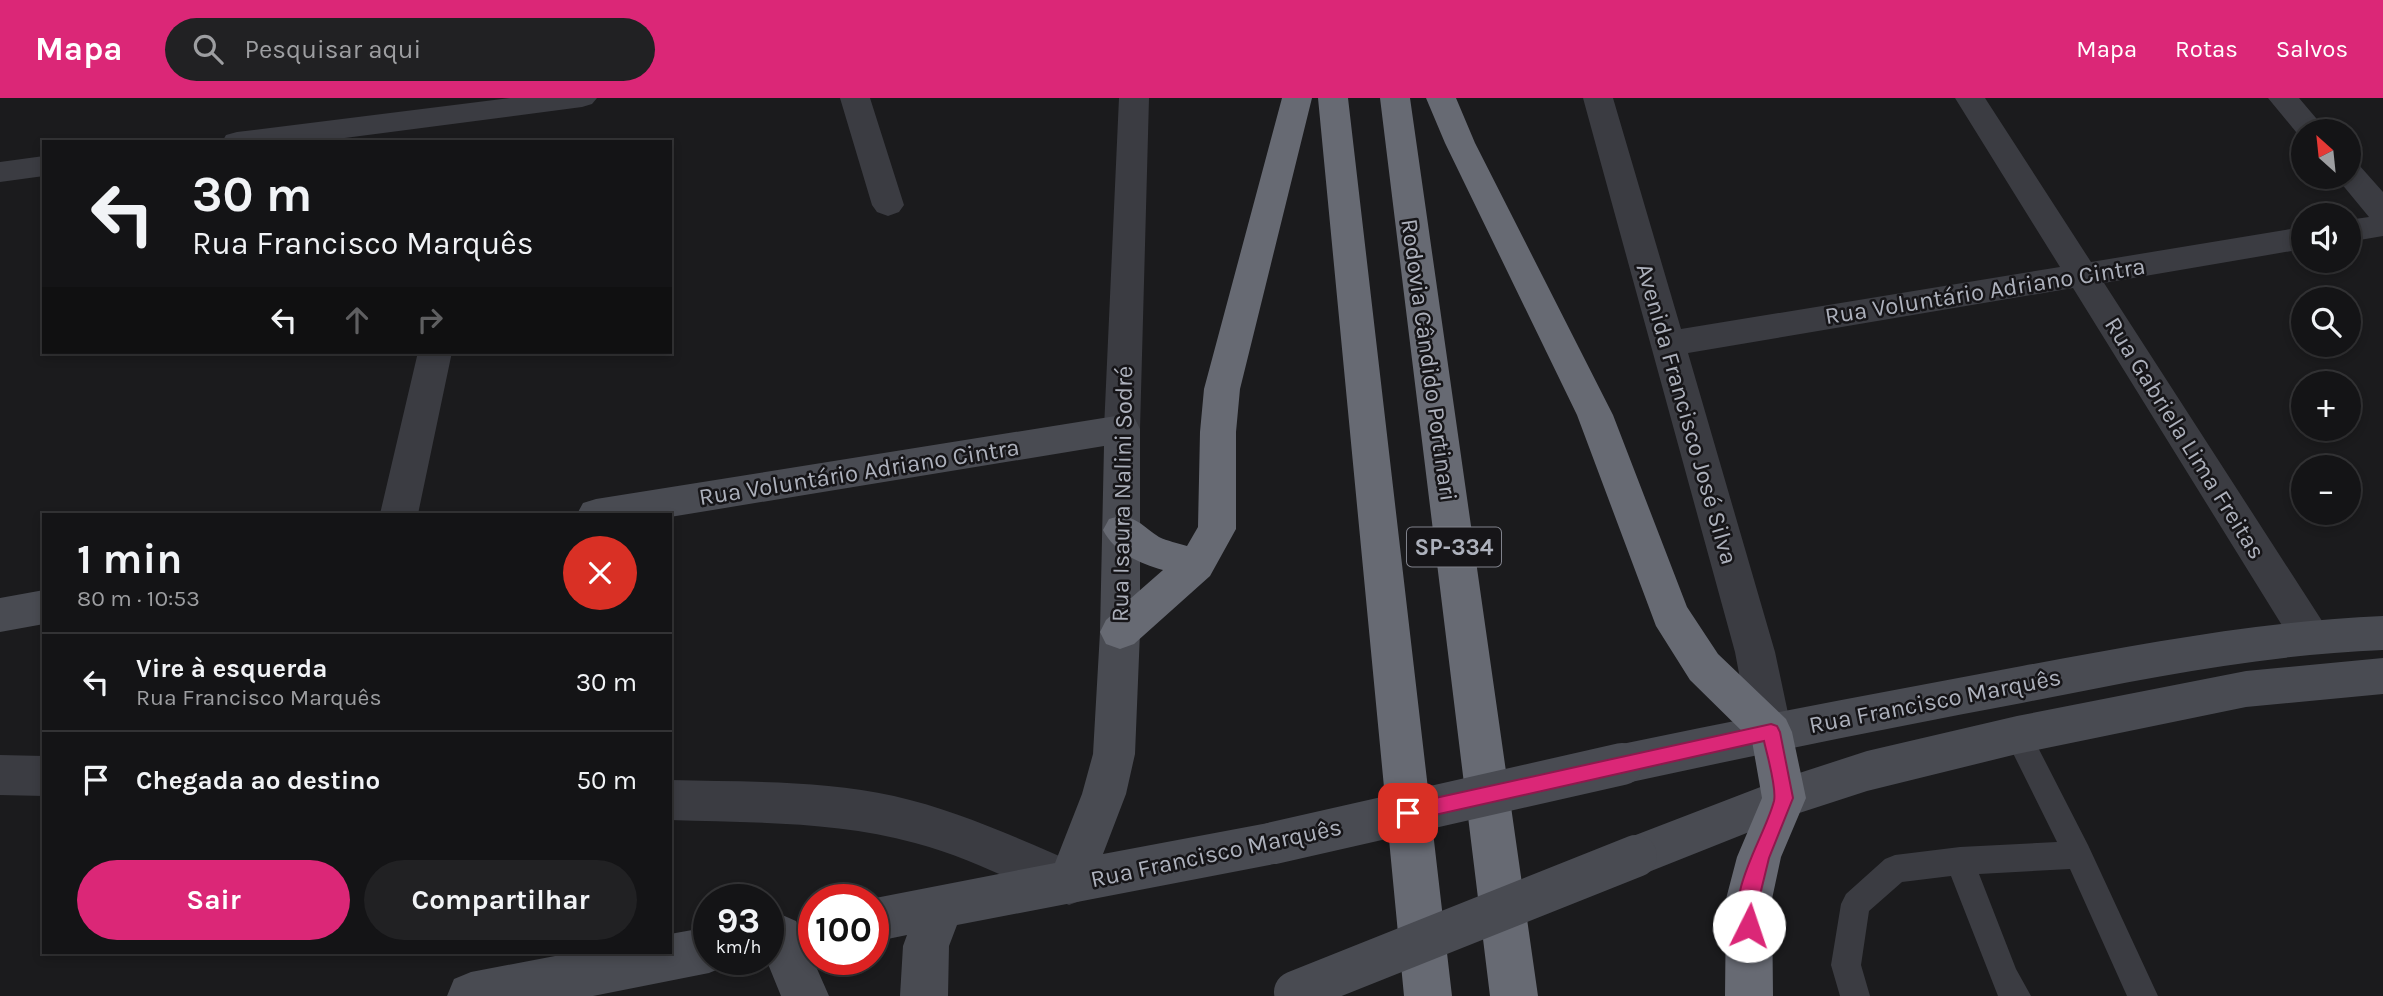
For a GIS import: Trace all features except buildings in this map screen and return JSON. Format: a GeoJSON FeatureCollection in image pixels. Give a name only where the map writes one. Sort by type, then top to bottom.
{"type":"FeatureCollection","features":[{"type":"Feature","properties":{"kind":"highway"},"geometry":{"type":"LineString","coordinates":[[1120,632],[1196,565],[1217,529],[1218,432],[1222,389],[1297,98]]}},
{"type":"Feature","properties":{"kind":"highway","name":"SP-334"},"geometry":{"type":"LineString","coordinates":[[1333,98],[1428,996]]}},
{"type":"Feature","properties":{"kind":"highway","name":"Rodovia Cândido Portinari"},"geometry":{"type":"LineString","coordinates":[[1395,98],[1514,996]]}},
{"type":"Feature","properties":{"kind":"highway"},"geometry":{"type":"LineString","coordinates":[[1441,98],[1460,143],[1595,415],[1670,614],[1703,667],[1771,732],[1784,798],[1759,858],[1749,899],[1749,996]]}},
{"type":"Feature","properties":{"kind":"highway"},"geometry":{"type":"LineString","coordinates":[[1122,530],[1149,550],[1196,565]]}},
{"type":"Feature","properties":{"kind":"main road","name":"Rua Voluntário Adriano Cintra"},"geometry":{"type":"LineString","coordinates":[[602,513],[1122,429]]}},
{"type":"Feature","properties":{"kind":"main road","name":"Rua Isaura Nalini Sodré"},"geometry":{"type":"LineString","coordinates":[[1069,883],[1104,794],[1114,754],[1120,632],[1122,429]]}},
{"type":"Feature","properties":{"kind":"main road"},"geometry":{"type":"LineString","coordinates":[[0,615],[42,607]]}},
{"type":"Feature","properties":{"kind":"main road","name":"Rua Francisco Marquês"},"geometry":{"type":"LineString","coordinates":[[889,916],[1274,843],[1771,732],[2215,648],[2311,636],[2383,633]]}},
{"type":"Feature","properties":{"kind":"main road","name":"Rua Francisco Marquês"},"geometry":{"type":"LineString","coordinates":[[1289,994],[1784,798],[1867,771],[2017,735],[2246,689],[2383,676]]}},
{"type":"Feature","properties":{"kind":"main road"},"geometry":{"type":"LineString","coordinates":[[924,996],[926,946],[942,905]]}},
{"type":"Feature","properties":{"kind":"main road"},"geometry":{"type":"LineString","coordinates":[[787,935],[805,996]]}},
{"type":"Feature","properties":{"kind":"main road"},"geometry":{"type":"LineString","coordinates":[[471,996],[693,953]]}},
{"type":"Feature","properties":{"kind":"street"},"geometry":{"type":"LineString","coordinates":[[250,140],[489,104],[582,98]]}},
{"type":"Feature","properties":{"kind":"street"},"geometry":{"type":"LineString","coordinates":[[855,98],[888,205]]}},
{"type":"Feature","properties":{"kind":"street","name":"Rua Isaura Nalini Sodré"},"geometry":{"type":"LineString","coordinates":[[1122,429],[1134,98]]}},
{"type":"Feature","properties":{"kind":"street","name":"Avenida Francisco José Silva"},"geometry":{"type":"LineString","coordinates":[[1598,98],[1755,652],[1771,732]]}},
{"type":"Feature","properties":{"kind":"street","name":"Rua Gabriela Lima Freitas"},"geometry":{"type":"LineString","coordinates":[[1970,98],[2311,636]]}},
{"type":"Feature","properties":{"kind":"street"},"geometry":{"type":"LineString","coordinates":[[2283,98],[2301,119]]}},
{"type":"Feature","properties":{"kind":"street"},"geometry":{"type":"LineString","coordinates":[[481,140],[489,104]]}},
{"type":"Feature","properties":{"kind":"street"},"geometry":{"type":"LineString","coordinates":[[0,172],[42,166]]}},
{"type":"Feature","properties":{"kind":"street"},"geometry":{"type":"LineString","coordinates":[[2361,187],[2383,212]]}},
{"type":"Feature","properties":{"kind":"street"},"geometry":{"type":"LineString","coordinates":[[2361,229],[2383,225]]}},
{"type":"Feature","properties":{"kind":"street","name":"Rua Voluntário Adriano Cintra"},"geometry":{"type":"LineString","coordinates":[[1667,344],[2291,240]]}},
{"type":"Feature","properties":{"kind":"street"},"geometry":{"type":"LineString","coordinates":[[399,513],[435,354]]}},
{"type":"Feature","properties":{"kind":"street"},"geometry":{"type":"LineString","coordinates":[[0,775],[42,776]]}},
{"type":"Feature","properties":{"kind":"street"},"geometry":{"type":"LineString","coordinates":[[672,800],[812,806],[894,816],[959,836],[1069,883]]}},
{"type":"Feature","properties":{"kind":"lane"},"geometry":{"type":"LineString","coordinates":[[2017,735],[2078,855],[2143,996]]}},
{"type":"Feature","properties":{"kind":"lane"},"geometry":{"type":"LineString","coordinates":[[1855,996],[1846,965],[1856,904],[1895,869],[1960,861],[2078,855]]}},
{"type":"Feature","properties":{"kind":"lane"},"geometry":{"type":"LineString","coordinates":[[1960,861],[2005,979],[2016,996]]}},
{"type":"Feature","properties":{"kind":"route"},"geometry":{"type":"LineString","coordinates":[[1408,813],[1771,732],[1784,798],[1759,858],[1749,899],[1749,926]]}}]}
